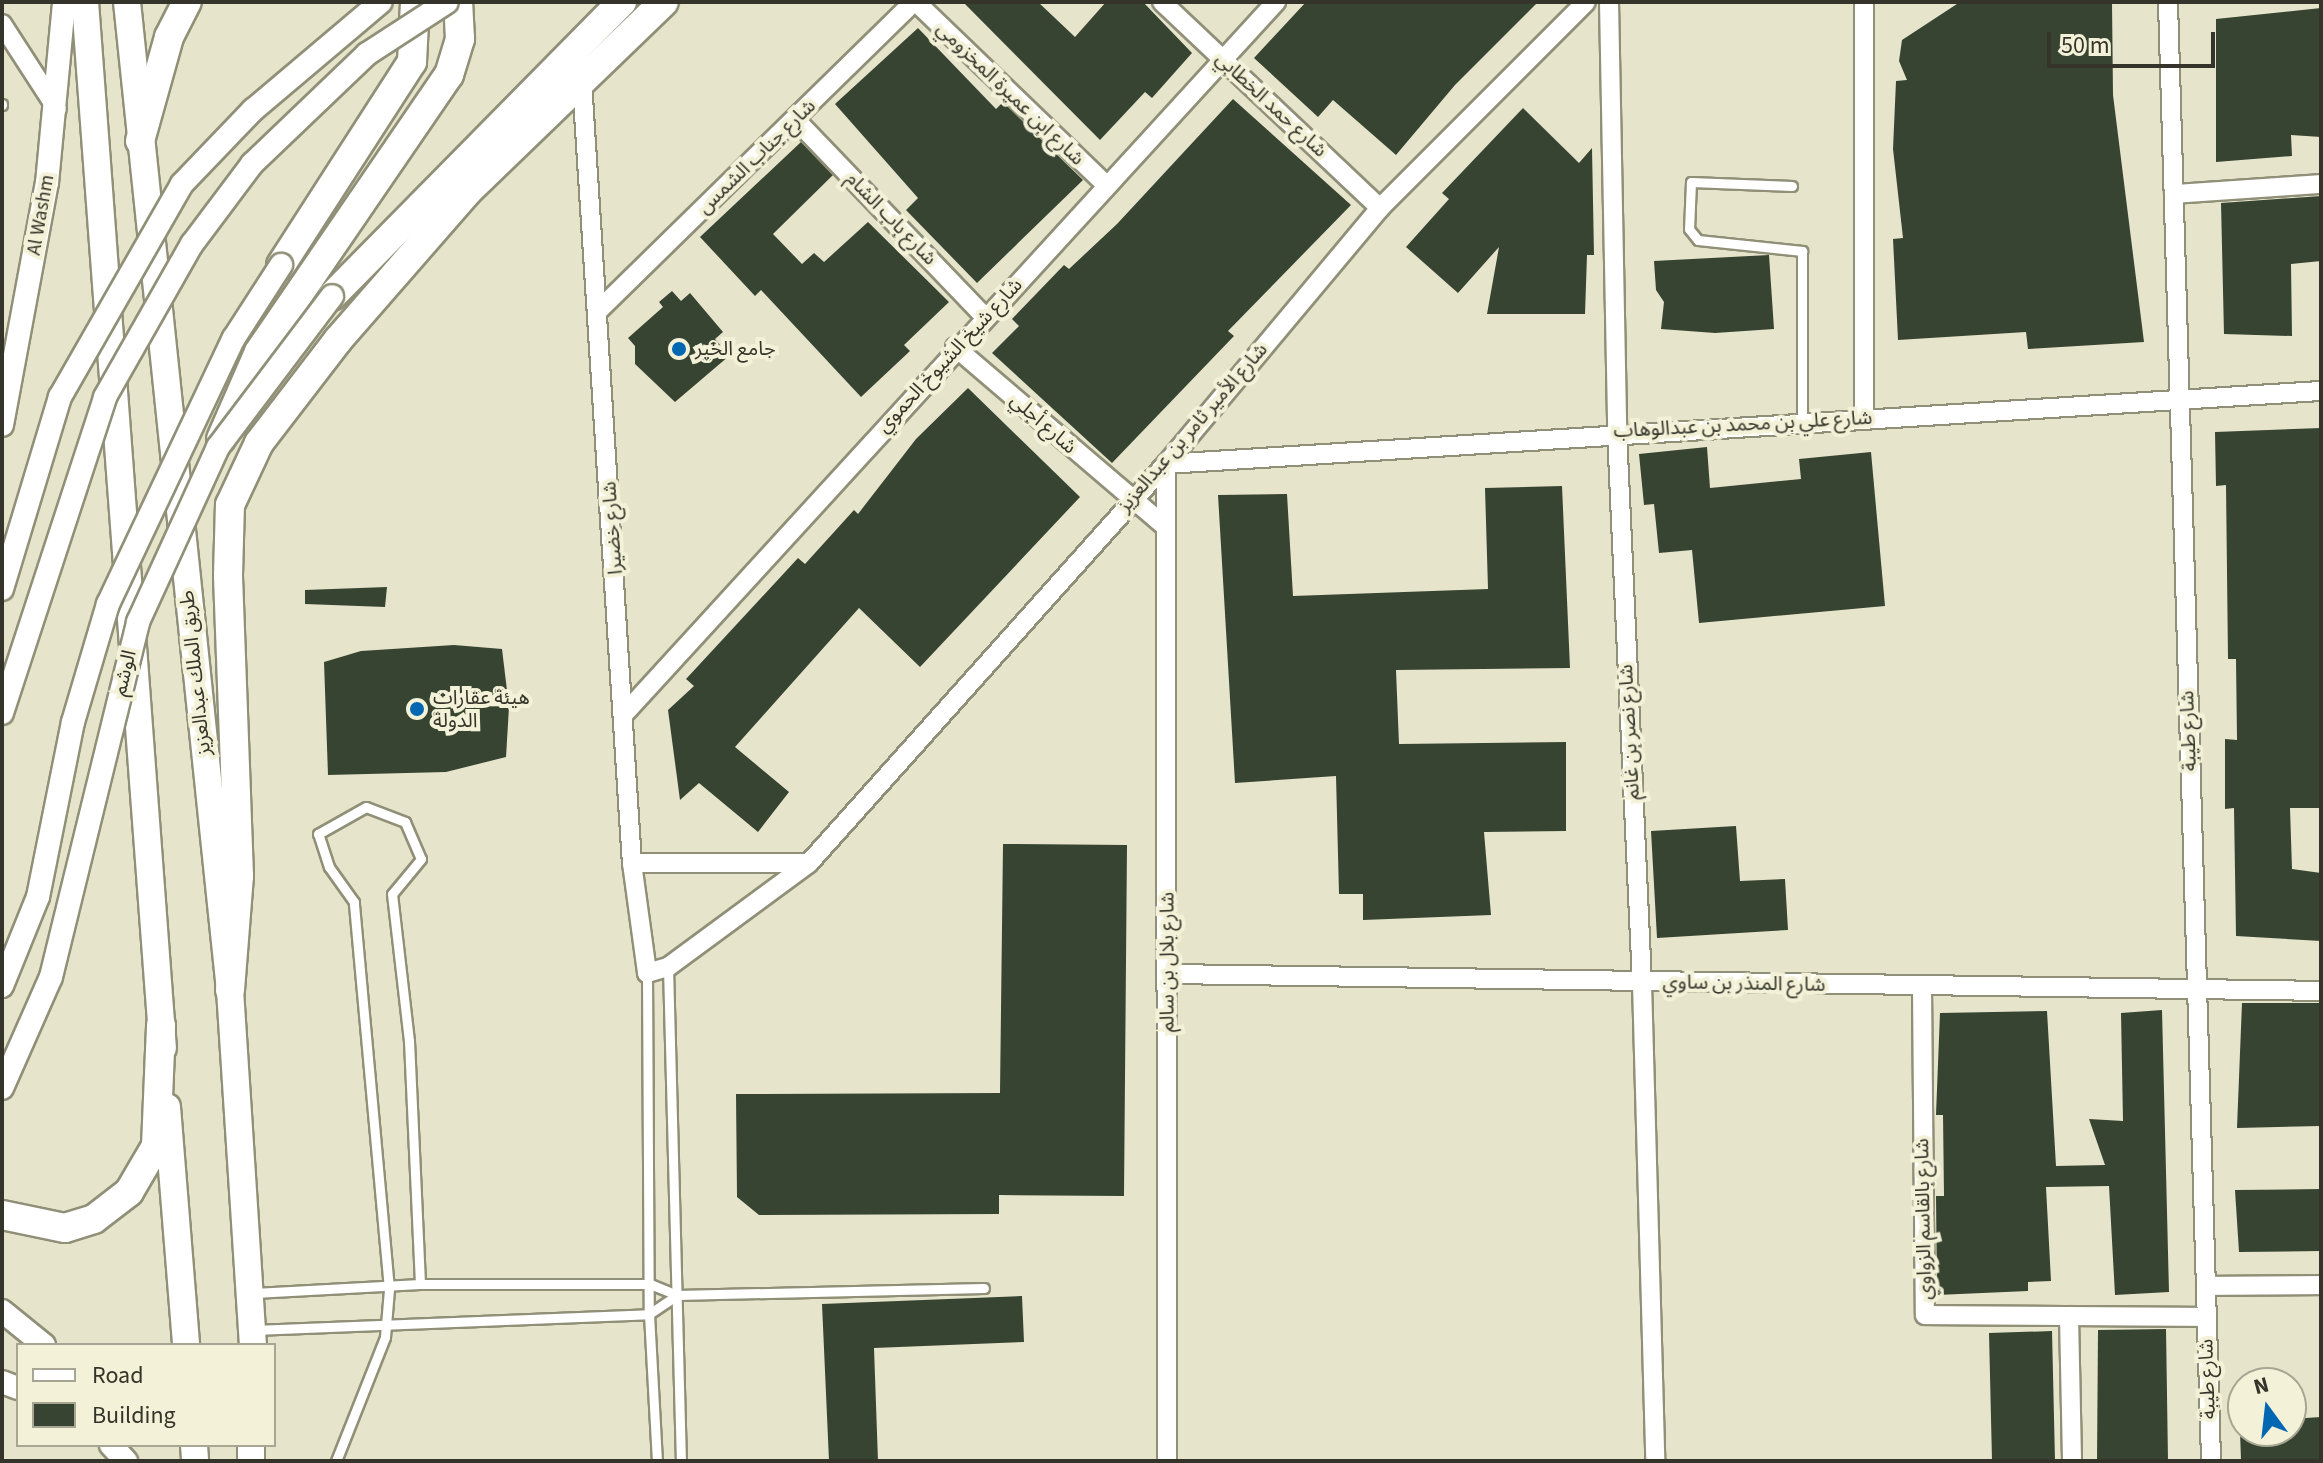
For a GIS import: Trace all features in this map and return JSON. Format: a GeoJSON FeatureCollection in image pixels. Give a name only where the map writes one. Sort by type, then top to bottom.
{"type":"FeatureCollection","features":[{"type":"Feature","properties":{"kind":"main road"},"geometry":{"type":"LineString","coordinates":[[85,2],[186,1343]]}},
{"type":"Feature","properties":{"kind":"main road","name":"طريق الملك عبدالعزيز"},"geometry":{"type":"LineString","coordinates":[[127,2],[230,990],[253,1338]]}},
{"type":"Feature","properties":{"kind":"main road"},"geometry":{"type":"LineString","coordinates":[[140,141],[169,37],[187,2]]}},
{"type":"Feature","properties":{"kind":"main road"},"geometry":{"type":"LineString","coordinates":[[281,265],[412,62],[415,2]]}},
{"type":"Feature","properties":{"kind":"main road"},"geometry":{"type":"LineString","coordinates":[[218,447],[259,352],[449,75],[460,39],[458,2]]}},
{"type":"Feature","properties":{"kind":"main road"},"geometry":{"type":"LineString","coordinates":[[332,296],[622,2]]}},
{"type":"Feature","properties":{"kind":"main road"},"geometry":{"type":"LineString","coordinates":[[230,990],[239,876],[228,575],[230,505],[259,443],[338,340],[468,191],[664,2]]}},
{"type":"Feature","properties":{"kind":"main road"},"geometry":{"type":"LineString","coordinates":[[2,1215],[65,1228],[94,1219],[129,1192],[156,1146],[161,1025]]}},
{"type":"Feature","properties":{"kind":"street","name":"Al Washm"},"geometry":{"type":"LineString","coordinates":[[2,425],[57,109],[64,2]]}},
{"type":"Feature","properties":{"kind":"street"},"geometry":{"type":"LineString","coordinates":[[2,589],[60,397],[182,184],[253,110],[381,2]]}},
{"type":"Feature","properties":{"kind":"street"},"geometry":{"type":"LineString","coordinates":[[2,713],[105,397],[192,244],[252,164],[355,65],[447,2]]}},
{"type":"Feature","properties":{"kind":"street","name":"شارع جناب الشمس"},"geometry":{"type":"LineString","coordinates":[[598,311],[914,2]]}},
{"type":"Feature","properties":{"kind":"street","name":"شارع ابن عميرة المخزومي"},"geometry":{"type":"LineString","coordinates":[[914,2],[1106,185]]}},
{"type":"Feature","properties":{"kind":"street","name":"شارع حمد الخطابي"},"geometry":{"type":"LineString","coordinates":[[1162,2],[1380,208]]}},
{"type":"Feature","properties":{"kind":"street","name":"شارع شيخ الشيوخ الحموي"},"geometry":{"type":"LineString","coordinates":[[626,712],[955,347],[986,318],[1276,2]]}},
{"type":"Feature","properties":{"kind":"street","name":"شارع الأمير ثامر بن عبدالعزيز"},"geometry":{"type":"LineString","coordinates":[[647,973],[668,967],[809,863],[1166,464],[1380,208],[1586,2]]}},
{"type":"Feature","properties":{"kind":"street","name":"شارع نصر بن غانم"},"geometry":{"type":"LineString","coordinates":[[1609,2],[1617,432],[1642,983],[1655,1461]]}},
{"type":"Feature","properties":{"kind":"street"},"geometry":{"type":"LineString","coordinates":[[1864,2],[1864,417]]}},
{"type":"Feature","properties":{"kind":"street","name":"شارع طيبة"},"geometry":{"type":"LineString","coordinates":[[2168,2],[2211,1461]]}},
{"type":"Feature","properties":{"kind":"street"},"geometry":{"type":"LineString","coordinates":[[2,24],[57,109]]}},
{"type":"Feature","properties":{"kind":"street","name":"شارع خضيرا"},"geometry":{"type":"LineString","coordinates":[[582,82],[626,712],[632,863],[647,973]]}},
{"type":"Feature","properties":{"kind":"street","name":"شارع باب الشام"},"geometry":{"type":"LineString","coordinates":[[796,120],[986,318]]}},
{"type":"Feature","properties":{"kind":"street"},"geometry":{"type":"LineString","coordinates":[[2174,194],[2321,184]]}},
{"type":"Feature","properties":{"kind":"street"},"geometry":{"type":"LineString","coordinates":[[2,986],[38,897],[73,722],[108,604],[234,338],[281,265]]}},
{"type":"Feature","properties":{"kind":"street","name":"الوشم"},"geometry":{"type":"LineString","coordinates":[[2,1088],[51,977],[138,622],[218,447],[332,296]]}},
{"type":"Feature","properties":{"kind":"street","name":"شارع أجلي"},"geometry":{"type":"LineString","coordinates":[[955,347],[1166,527]]}},
{"type":"Feature","properties":{"kind":"street","name":"شارع علي بن محمد بن عبدالوهاب"},"geometry":{"type":"LineString","coordinates":[[1166,464],[1617,432],[2321,391]]}},
{"type":"Feature","properties":{"kind":"street","name":"شارع بلال بن سالم"},"geometry":{"type":"LineString","coordinates":[[1166,464],[1167,1461]]}},
{"type":"Feature","properties":{"kind":"street"},"geometry":{"type":"LineString","coordinates":[[632,863],[809,863]]}},
{"type":"Feature","properties":{"kind":"street","name":"شارع المنذر بن ساوي"},"geometry":{"type":"LineString","coordinates":[[1168,974],[2197,992],[2321,991]]}},
{"type":"Feature","properties":{"kind":"street","name":"شارع بالقاسم الزواوي"},"geometry":{"type":"LineString","coordinates":[[1922,987],[1925,1315],[2206,1317]]}},
{"type":"Feature","properties":{"kind":"street"},"geometry":{"type":"LineString","coordinates":[[2206,1286],[2321,1285]]}},
{"type":"Feature","properties":{"kind":"street"},"geometry":{"type":"LineString","coordinates":[[2,1311],[42,1343]]}},
{"type":"Feature","properties":{"kind":"street"},"geometry":{"type":"LineString","coordinates":[[2069,1316],[2072,1461]]}},
{"type":"Feature","properties":{"kind":"lane"},"geometry":{"type":"LineString","coordinates":[[1792,186],[1691,182],[1689,229],[1698,240],[1802,251],[1802,421]]}},
{"type":"Feature","properties":{"kind":"lane"},"geometry":{"type":"LineString","coordinates":[[336,1461],[385,1337],[389,1289],[354,902],[329,867],[318,834],[366,807],[405,822],[421,859],[392,894],[409,1041],[420,1284]]}},
{"type":"Feature","properties":{"kind":"lane"},"geometry":{"type":"LineString","coordinates":[[668,967],[681,1461]]}},
{"type":"Feature","properties":{"kind":"lane"},"geometry":{"type":"LineString","coordinates":[[647,973],[649,1314],[657,1461]]}},
{"type":"Feature","properties":{"kind":"lane"},"geometry":{"type":"LineString","coordinates":[[250,1293],[389,1289],[420,1284],[650,1284],[677,1295],[984,1288]]}},
{"type":"Feature","properties":{"kind":"lane"},"geometry":{"type":"LineString","coordinates":[[253,1338],[384,1327],[649,1314],[677,1295]]}},
{"type":"Feature","properties":{"kind":"building"},"geometry":{"type":"Polygon","coordinates":[[[963,2],[1038,2],[1075,37],[1106,2],[1143,2],[1192,53],[1152,98],[1145,92],[1100,140],[963,2]]]}},
{"type":"Feature","properties":{"kind":"building"},"geometry":{"type":"Polygon","coordinates":[[[1306,2],[1538,2],[1455,85],[1396,155],[1333,100],[1318,117],[1254,58],[1306,2]]]}},
{"type":"Feature","properties":{"kind":"building"},"geometry":{"type":"Polygon","coordinates":[[[1960,2],[2112,2],[2113,95],[2144,342],[2028,349],[2026,332],[1898,340],[1893,239],[1903,238],[1893,149],[1896,81],[1907,80],[1899,61],[1902,40],[1960,2]]]}},
{"type":"Feature","properties":{"kind":"building"},"geometry":{"type":"Polygon","coordinates":[[[2321,8],[2321,137],[2291,135],[2292,156],[2216,162],[2216,19],[2321,8]]]}},
{"type":"Feature","properties":{"kind":"building"},"geometry":{"type":"Polygon","coordinates":[[[918,28],[996,109],[1003,102],[1083,180],[977,283],[906,210],[918,198],[835,104],[918,28]]]}},
{"type":"Feature","properties":{"kind":"building"},"geometry":{"type":"Polygon","coordinates":[[[1233,99],[1351,205],[1228,331],[1234,336],[1112,463],[992,353],[1019,326],[1012,319],[1064,265],[1069,269],[1117,224],[1233,99]]]}},
{"type":"Feature","properties":{"kind":"building"},"geometry":{"type":"Polygon","coordinates":[[[1523,108],[1579,163],[1592,148],[1594,255],[1587,255],[1585,314],[1487,314],[1499,247],[1458,293],[1406,247],[1449,199],[1442,193],[1523,108]]]}},
{"type":"Feature","properties":{"kind":"building"},"geometry":{"type":"Polygon","coordinates":[[[801,142],[833,175],[773,234],[802,264],[814,253],[824,262],[868,222],[949,302],[904,345],[910,351],[861,397],[761,290],[755,296],[700,237],[801,142]]]}},
{"type":"Feature","properties":{"kind":"building"},"geometry":{"type":"Polygon","coordinates":[[[2321,196],[2321,261],[2291,264],[2292,336],[2224,334],[2221,203],[2321,196]]]}},
{"type":"Feature","properties":{"kind":"building"},"geometry":{"type":"Polygon","coordinates":[[[1769,255],[1774,329],[1715,333],[1661,329],[1664,302],[1656,290],[1654,261],[1769,255]]]}},
{"type":"Feature","properties":{"kind":"building","name":"جامع الخير"},"geometry":{"type":"Polygon","coordinates":[[[672,291],[681,301],[690,293],[723,332],[715,339],[729,356],[675,402],[635,364],[635,346],[628,338],[663,307],[659,302],[672,291]]]}},
{"type":"Feature","properties":{"kind":"building"},"geometry":{"type":"Polygon","coordinates":[[[968,388],[1080,497],[920,667],[859,608],[735,747],[789,792],[758,832],[699,783],[680,800],[668,710],[694,686],[686,679],[798,558],[805,564],[854,510],[858,514],[916,439],[968,388]]]}},
{"type":"Feature","properties":{"kind":"building"},"geometry":{"type":"Polygon","coordinates":[[[2321,428],[2321,808],[2290,808],[2292,869],[2321,873],[2321,941],[2236,936],[2234,808],[2225,809],[2225,739],[2237,740],[2236,659],[2228,659],[2226,485],[2216,486],[2215,432],[2321,428]]]}},
{"type":"Feature","properties":{"kind":"building"},"geometry":{"type":"Polygon","coordinates":[[[1707,447],[1710,488],[1801,479],[1799,459],[1871,452],[1885,606],[1699,623],[1692,550],[1659,553],[1654,504],[1644,505],[1639,454],[1707,447]]]}},
{"type":"Feature","properties":{"kind":"building"},"geometry":{"type":"Polygon","coordinates":[[[1562,486],[1570,668],[1396,670],[1399,744],[1566,742],[1566,831],[1484,832],[1491,915],[1363,920],[1363,894],[1339,894],[1336,776],[1235,783],[1218,495],[1287,494],[1293,596],[1488,589],[1485,488],[1562,486]]]}},
{"type":"Feature","properties":{"kind":"building"},"geometry":{"type":"Polygon","coordinates":[[[387,587],[385,607],[305,604],[305,590],[387,587]]]}},
{"type":"Feature","properties":{"kind":"building","name":"هيئة عقارات الدولة"},"geometry":{"type":"Polygon","coordinates":[[[454,645],[502,649],[509,707],[506,757],[446,772],[328,775],[324,662],[361,651],[454,645]]]}},
{"type":"Feature","properties":{"kind":"building"},"geometry":{"type":"Polygon","coordinates":[[[1736,826],[1740,881],[1785,879],[1788,930],[1657,938],[1651,831],[1736,826]]]}},
{"type":"Feature","properties":{"kind":"building"},"geometry":{"type":"Polygon","coordinates":[[[1003,844],[1127,845],[1124,1196],[999,1195],[999,1214],[759,1215],[737,1197],[736,1094],[1000,1093],[1003,844]]]}},
{"type":"Feature","properties":{"kind":"building"},"geometry":{"type":"Polygon","coordinates":[[[2242,1003],[2321,1003],[2321,1126],[2237,1128],[2242,1003]]]}},
{"type":"Feature","properties":{"kind":"building"},"geometry":{"type":"Polygon","coordinates":[[[2162,1010],[2169,1292],[2115,1295],[2109,1186],[2046,1187],[2051,1281],[2028,1282],[2028,1291],[1937,1295],[1936,1196],[1944,1196],[1943,1115],[1936,1115],[1940,1013],[2047,1011],[2056,1166],[2105,1165],[2089,1119],[2123,1121],[2121,1013],[2162,1010]]]}},
{"type":"Feature","properties":{"kind":"building"},"geometry":{"type":"Polygon","coordinates":[[[2321,1189],[2321,1251],[2239,1252],[2235,1190],[2321,1189]]]}},
{"type":"Feature","properties":{"kind":"building"},"geometry":{"type":"Polygon","coordinates":[[[1022,1296],[1024,1342],[874,1348],[878,1461],[829,1461],[822,1304],[1022,1296]]]}},
{"type":"Feature","properties":{"kind":"building"},"geometry":{"type":"Polygon","coordinates":[[[2166,1329],[2168,1461],[2097,1461],[2098,1330],[2166,1329]]]}},
{"type":"Feature","properties":{"kind":"building"},"geometry":{"type":"Polygon","coordinates":[[[2052,1331],[2055,1461],[1992,1461],[1989,1333],[2052,1331]]]}},
{"type":"Feature","properties":{"kind":"building"},"geometry":{"type":"Polygon","coordinates":[[[2321,1417],[2321,1461],[2241,1461],[2241,1447],[2307,1447],[2307,1418],[2321,1417]]]}},
{"type":"Feature","properties":{"kind":"place","name":"جامع الخير"},"geometry":{"type":"Point","coordinates":[679,349]}},
{"type":"Feature","properties":{"kind":"place","name":"هيئة عقارات الدولة"},"geometry":{"type":"Point","coordinates":[417,709]}}]}
